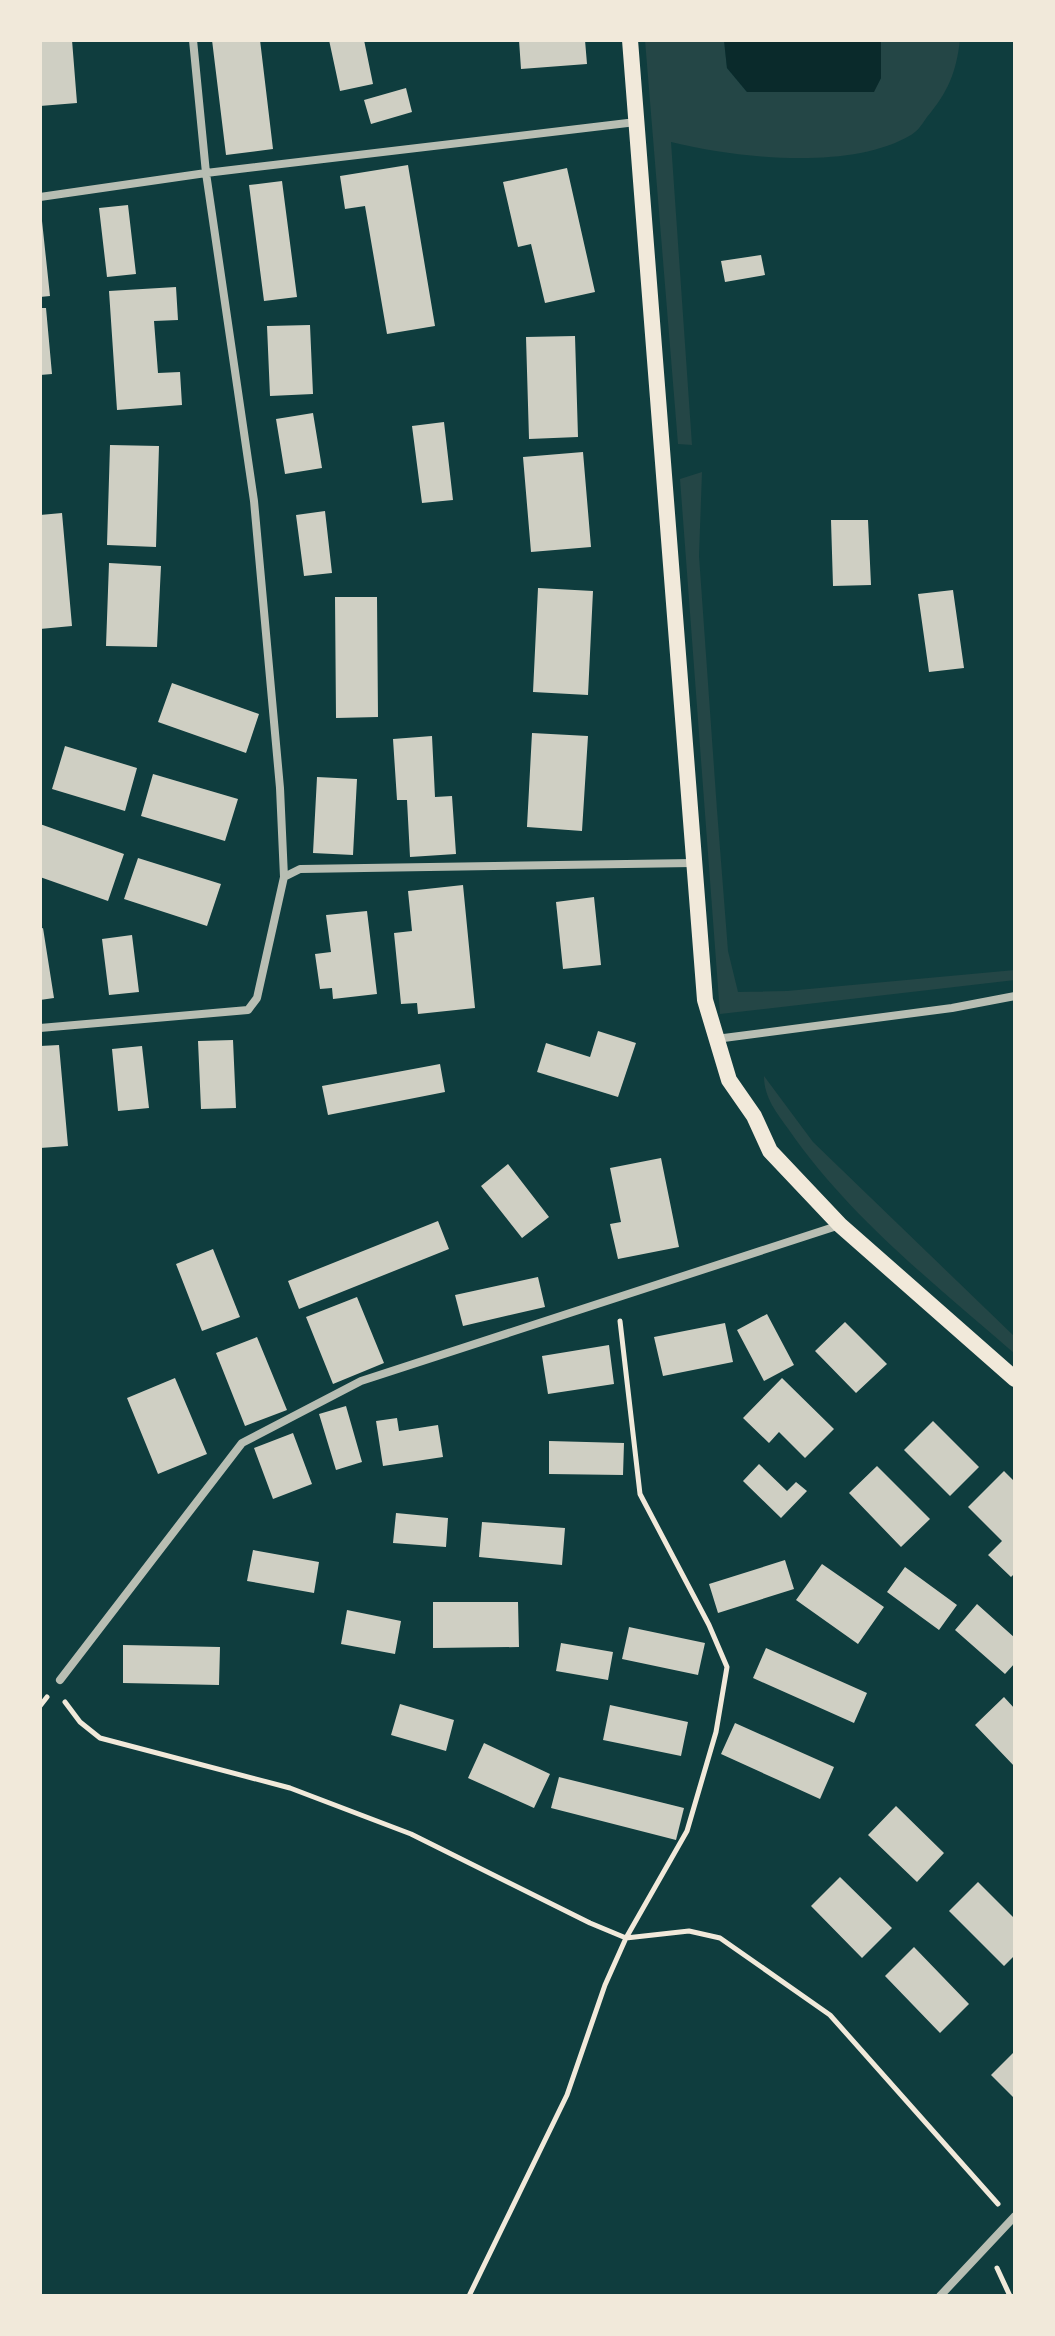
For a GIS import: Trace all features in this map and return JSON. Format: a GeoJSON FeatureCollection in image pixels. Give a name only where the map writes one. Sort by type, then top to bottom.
{"type":"FeatureCollection","features":[{"type":"Feature","properties":{"kind":"main road"},"geometry":{"type":"LineString","coordinates":[[630,40],[693,863],[705,1000],[716,1039],[729,1080],[754,1116],[770,1151],[840,1225],[1015,1379]]}},
{"type":"Feature","properties":{"kind":"street"},"geometry":{"type":"LineString","coordinates":[[40,1028],[248,1010],[257,998],[284,877],[280,788],[254,501],[206,173],[193,40]]}},
{"type":"Feature","properties":{"kind":"street"},"geometry":{"type":"LineString","coordinates":[[40,197],[206,173],[636,122]]}},
{"type":"Feature","properties":{"kind":"street"},"geometry":{"type":"LineString","coordinates":[[284,877],[300,869],[693,863]]}},
{"type":"Feature","properties":{"kind":"street"},"geometry":{"type":"LineString","coordinates":[[716,1039],[952,1008],[1015,996]]}},
{"type":"Feature","properties":{"kind":"street"},"geometry":{"type":"LineString","coordinates":[[60,1680],[242,1443],[361,1381],[840,1225]]}},
{"type":"Feature","properties":{"kind":"street"},"geometry":{"type":"LineString","coordinates":[[940,2296],[1013,2218]]}},
{"type":"Feature","properties":{"kind":"path"},"geometry":{"type":"LineString","coordinates":[[469,2296],[567,2095],[605,1985],[626,1938],[687,1831],[716,1732],[727,1667],[709,1625],[640,1494],[618,1298]]}},
{"type":"Feature","properties":{"kind":"path"},"geometry":{"type":"LineString","coordinates":[[60,1680],[64,1700],[80,1722],[100,1738],[290,1788],[398,1829],[626,1938],[689,1931],[720,1938],[830,2015],[1013,2218]]}},
{"type":"Feature","properties":{"kind":"shaded area"},"geometry":{"type":"Polygon","coordinates":[[[645,40],[724,40],[727,68],[747,92],[873,92],[881,78],[881,40],[960,40],[950,82],[940,99],[916,131],[886,146],[857,154],[793,158],[727,153],[671,142],[692,445],[678,444],[645,40]]]}},
{"type":"Feature","properties":{"kind":"shaded area"},"geometry":{"type":"Polygon","coordinates":[[[724,40],[881,40],[881,78],[874,92],[747,92],[727,68],[724,40]]]}},
{"type":"Feature","properties":{"kind":"shaded area"},"geometry":{"type":"Polygon","coordinates":[[[702,472],[699,556],[728,951],[738,992],[787,991],[1015,970],[1015,980],[720,1014],[680,479],[702,472]]]}},
{"type":"Feature","properties":{"kind":"shaded area"},"geometry":{"type":"Polygon","coordinates":[[[764,1076],[813,1142],[1015,1337],[1015,1354],[924,1276],[839,1192],[776,1111],[766,1091],[764,1076]]]}},
{"type":"Feature","properties":{"kind":"building"},"geometry":{"type":"Polygon","coordinates":[[[40,40],[72,40],[77,103],[40,106],[40,40]]]}},
{"type":"Feature","properties":{"kind":"building"},"geometry":{"type":"Polygon","coordinates":[[[212,40],[260,40],[273,149],[226,155],[212,40]]]}},
{"type":"Feature","properties":{"kind":"building"},"geometry":{"type":"Polygon","coordinates":[[[329,40],[364,40],[373,84],[340,91],[329,40]]]}},
{"type":"Feature","properties":{"kind":"building"},"geometry":{"type":"Polygon","coordinates":[[[519,40],[585,40],[587,64],[521,69],[519,40]]]}},
{"type":"Feature","properties":{"kind":"building"},"geometry":{"type":"Polygon","coordinates":[[[406,88],[412,112],[371,124],[364,100],[406,88]]]}},
{"type":"Feature","properties":{"kind":"building"},"geometry":{"type":"Polygon","coordinates":[[[408,165],[435,326],[387,334],[365,206],[345,209],[340,176],[408,165]]]}},
{"type":"Feature","properties":{"kind":"building"},"geometry":{"type":"Polygon","coordinates":[[[567,168],[595,292],[545,303],[531,244],[518,247],[503,182],[567,168]]]}},
{"type":"Feature","properties":{"kind":"building"},"geometry":{"type":"Polygon","coordinates":[[[282,181],[297,297],[264,301],[249,185],[282,181]]]}},
{"type":"Feature","properties":{"kind":"building"},"geometry":{"type":"Polygon","coordinates":[[[128,205],[136,274],[107,277],[99,208],[128,205]]]}},
{"type":"Feature","properties":{"kind":"building"},"geometry":{"type":"Polygon","coordinates":[[[40,221],[50,296],[40,297],[40,221]]]}},
{"type":"Feature","properties":{"kind":"building"},"geometry":{"type":"Polygon","coordinates":[[[761,255],[765,275],[725,282],[721,261],[761,255]]]}},
{"type":"Feature","properties":{"kind":"building"},"geometry":{"type":"Polygon","coordinates":[[[176,287],[178,320],[154,321],[158,373],[180,372],[182,405],[117,410],[109,291],[176,287]]]}},
{"type":"Feature","properties":{"kind":"building"},"geometry":{"type":"Polygon","coordinates":[[[40,308],[46,308],[52,374],[40,375],[40,308]]]}},
{"type":"Feature","properties":{"kind":"building"},"geometry":{"type":"Polygon","coordinates":[[[310,325],[313,394],[270,396],[267,326],[310,325]]]}},
{"type":"Feature","properties":{"kind":"building"},"geometry":{"type":"Polygon","coordinates":[[[575,336],[578,437],[529,439],[526,337],[575,336]]]}},
{"type":"Feature","properties":{"kind":"building"},"geometry":{"type":"Polygon","coordinates":[[[313,413],[322,468],[285,474],[276,419],[313,413]]]}},
{"type":"Feature","properties":{"kind":"building"},"geometry":{"type":"Polygon","coordinates":[[[444,422],[453,500],[422,503],[412,426],[444,422]]]}},
{"type":"Feature","properties":{"kind":"building"},"geometry":{"type":"Polygon","coordinates":[[[110,445],[159,446],[156,547],[107,545],[110,445]]]}},
{"type":"Feature","properties":{"kind":"building"},"geometry":{"type":"Polygon","coordinates":[[[583,452],[591,547],[531,552],[523,457],[583,452]]]}},
{"type":"Feature","properties":{"kind":"building"},"geometry":{"type":"Polygon","coordinates":[[[325,511],[332,573],[304,576],[296,515],[325,511]]]}},
{"type":"Feature","properties":{"kind":"building"},"geometry":{"type":"Polygon","coordinates":[[[62,513],[72,626],[40,629],[40,515],[62,513]]]}},
{"type":"Feature","properties":{"kind":"building"},"geometry":{"type":"Polygon","coordinates":[[[831,520],[868,520],[871,585],[833,586],[831,520]]]}},
{"type":"Feature","properties":{"kind":"building"},"geometry":{"type":"Polygon","coordinates":[[[109,563],[161,566],[157,647],[106,646],[109,563]]]}},
{"type":"Feature","properties":{"kind":"building"},"geometry":{"type":"Polygon","coordinates":[[[538,588],[593,591],[588,695],[533,692],[538,588]]]}},
{"type":"Feature","properties":{"kind":"building"},"geometry":{"type":"Polygon","coordinates":[[[953,590],[964,668],[929,672],[918,594],[953,590]]]}},
{"type":"Feature","properties":{"kind":"building"},"geometry":{"type":"Polygon","coordinates":[[[335,597],[377,597],[378,717],[336,718],[335,597]]]}},
{"type":"Feature","properties":{"kind":"building"},"geometry":{"type":"Polygon","coordinates":[[[172,683],[259,714],[246,753],[158,722],[172,683]]]}},
{"type":"Feature","properties":{"kind":"building"},"geometry":{"type":"Polygon","coordinates":[[[532,733],[588,736],[582,831],[527,827],[532,733]]]}},
{"type":"Feature","properties":{"kind":"building"},"geometry":{"type":"Polygon","coordinates":[[[432,736],[435,797],[452,796],[456,854],[410,857],[407,800],[397,800],[393,739],[432,736]]]}},
{"type":"Feature","properties":{"kind":"building"},"geometry":{"type":"Polygon","coordinates":[[[65,746],[137,768],[125,811],[52,789],[65,746]]]}},
{"type":"Feature","properties":{"kind":"building"},"geometry":{"type":"Polygon","coordinates":[[[153,774],[238,799],[225,841],[141,816],[153,774]]]}},
{"type":"Feature","properties":{"kind":"building"},"geometry":{"type":"Polygon","coordinates":[[[317,777],[357,779],[353,855],[313,853],[317,777]]]}},
{"type":"Feature","properties":{"kind":"building"},"geometry":{"type":"Polygon","coordinates":[[[40,824],[124,854],[108,901],[40,877],[40,824]]]}},
{"type":"Feature","properties":{"kind":"building"},"geometry":{"type":"Polygon","coordinates":[[[138,858],[221,884],[207,926],[124,899],[138,858]]]}},
{"type":"Feature","properties":{"kind":"building"},"geometry":{"type":"Polygon","coordinates":[[[463,885],[475,1008],[418,1014],[417,1003],[401,1004],[394,933],[412,931],[408,891],[463,885]]]}},
{"type":"Feature","properties":{"kind":"building"},"geometry":{"type":"Polygon","coordinates":[[[594,897],[601,965],[563,969],[556,902],[594,897]]]}},
{"type":"Feature","properties":{"kind":"building"},"geometry":{"type":"Polygon","coordinates":[[[367,911],[377,994],[333,999],[332,988],[320,989],[315,954],[331,952],[326,915],[367,911]]]}},
{"type":"Feature","properties":{"kind":"building"},"geometry":{"type":"Polygon","coordinates":[[[43,928],[54,998],[40,1000],[40,929],[43,928]]]}},
{"type":"Feature","properties":{"kind":"building"},"geometry":{"type":"Polygon","coordinates":[[[132,935],[139,992],[109,995],[102,939],[132,935]]]}},
{"type":"Feature","properties":{"kind":"building"},"geometry":{"type":"Polygon","coordinates":[[[598,1031],[636,1043],[618,1097],[537,1072],[546,1043],[590,1057],[598,1031]]]}},
{"type":"Feature","properties":{"kind":"building"},"geometry":{"type":"Polygon","coordinates":[[[233,1040],[236,1108],[201,1109],[198,1041],[233,1040]]]}},
{"type":"Feature","properties":{"kind":"building"},"geometry":{"type":"Polygon","coordinates":[[[59,1045],[68,1146],[40,1148],[40,1046],[59,1045]]]}},
{"type":"Feature","properties":{"kind":"building"},"geometry":{"type":"Polygon","coordinates":[[[142,1046],[149,1108],[118,1111],[112,1049],[142,1046]]]}},
{"type":"Feature","properties":{"kind":"building"},"geometry":{"type":"Polygon","coordinates":[[[440,1064],[445,1092],[328,1115],[322,1086],[440,1064]]]}},
{"type":"Feature","properties":{"kind":"building"},"geometry":{"type":"Polygon","coordinates":[[[661,1158],[679,1247],[618,1259],[610,1224],[621,1222],[610,1168],[661,1158]]]}},
{"type":"Feature","properties":{"kind":"building"},"geometry":{"type":"Polygon","coordinates":[[[508,1164],[549,1217],[522,1238],[481,1186],[508,1164]]]}},
{"type":"Feature","properties":{"kind":"building"},"geometry":{"type":"Polygon","coordinates":[[[438,1221],[449,1249],[299,1309],[288,1281],[438,1221]]]}},
{"type":"Feature","properties":{"kind":"building"},"geometry":{"type":"Polygon","coordinates":[[[213,1249],[240,1317],[202,1331],[176,1264],[213,1249]]]}},
{"type":"Feature","properties":{"kind":"building"},"geometry":{"type":"Polygon","coordinates":[[[538,1277],[545,1307],[463,1326],[455,1295],[538,1277]]]}},
{"type":"Feature","properties":{"kind":"building"},"geometry":{"type":"Polygon","coordinates":[[[357,1297],[384,1363],[333,1384],[306,1317],[357,1297]]]}},
{"type":"Feature","properties":{"kind":"building"},"geometry":{"type":"Polygon","coordinates":[[[767,1314],[794,1365],[764,1381],[737,1330],[767,1314]]]}},
{"type":"Feature","properties":{"kind":"building"},"geometry":{"type":"Polygon","coordinates":[[[845,1322],[887,1364],[856,1393],[815,1351],[845,1322]]]}},
{"type":"Feature","properties":{"kind":"building"},"geometry":{"type":"Polygon","coordinates":[[[725,1323],[733,1362],[663,1376],[654,1337],[725,1323]]]}},
{"type":"Feature","properties":{"kind":"building"},"geometry":{"type":"Polygon","coordinates":[[[257,1337],[287,1410],[245,1426],[216,1353],[257,1337]]]}},
{"type":"Feature","properties":{"kind":"building"},"geometry":{"type":"Polygon","coordinates":[[[609,1345],[614,1384],[548,1394],[542,1356],[609,1345]]]}},
{"type":"Feature","properties":{"kind":"building"},"geometry":{"type":"Polygon","coordinates":[[[175,1378],[207,1454],[158,1474],[127,1398],[175,1378]]]}},
{"type":"Feature","properties":{"kind":"building"},"geometry":{"type":"Polygon","coordinates":[[[782,1378],[834,1429],[805,1458],[779,1432],[769,1443],[743,1418],[782,1378]]]}},
{"type":"Feature","properties":{"kind":"building"},"geometry":{"type":"Polygon","coordinates":[[[346,1406],[362,1462],[336,1470],[319,1414],[346,1406]]]}},
{"type":"Feature","properties":{"kind":"building"},"geometry":{"type":"Polygon","coordinates":[[[397,1418],[399,1431],[438,1425],[443,1457],[383,1466],[376,1421],[397,1418]]]}},
{"type":"Feature","properties":{"kind":"building"},"geometry":{"type":"Polygon","coordinates":[[[933,1421],[979,1467],[950,1496],[904,1450],[933,1421]]]}},
{"type":"Feature","properties":{"kind":"building"},"geometry":{"type":"Polygon","coordinates":[[[293,1433],[312,1484],[273,1499],[254,1448],[293,1433]]]}},
{"type":"Feature","properties":{"kind":"building"},"geometry":{"type":"Polygon","coordinates":[[[549,1441],[624,1443],[623,1475],[549,1474],[549,1441]]]}},
{"type":"Feature","properties":{"kind":"building"},"geometry":{"type":"Polygon","coordinates":[[[759,1464],[787,1491],[796,1482],[807,1491],[781,1518],[743,1481],[759,1464]]]}},
{"type":"Feature","properties":{"kind":"building"},"geometry":{"type":"Polygon","coordinates":[[[877,1466],[930,1519],[901,1547],[849,1493],[877,1466]]]}},
{"type":"Feature","properties":{"kind":"building"},"geometry":{"type":"Polygon","coordinates":[[[1004,1471],[1015,1482],[1015,1573],[1011,1577],[988,1555],[1002,1541],[968,1507],[1004,1471]]]}},
{"type":"Feature","properties":{"kind":"building"},"geometry":{"type":"Polygon","coordinates":[[[396,1513],[448,1518],[446,1547],[393,1543],[396,1513]]]}},
{"type":"Feature","properties":{"kind":"building"},"geometry":{"type":"Polygon","coordinates":[[[482,1522],[565,1528],[562,1565],[479,1557],[482,1522]]]}},
{"type":"Feature","properties":{"kind":"building"},"geometry":{"type":"Polygon","coordinates":[[[253,1550],[319,1562],[314,1593],[247,1581],[253,1550]]]}},
{"type":"Feature","properties":{"kind":"building"},"geometry":{"type":"Polygon","coordinates":[[[785,1560],[794,1589],[718,1613],[709,1584],[785,1560]]]}},
{"type":"Feature","properties":{"kind":"building"},"geometry":{"type":"Polygon","coordinates":[[[822,1564],[884,1607],[858,1644],[796,1600],[822,1564]]]}},
{"type":"Feature","properties":{"kind":"building"},"geometry":{"type":"Polygon","coordinates":[[[905,1567],[957,1605],[939,1630],[887,1592],[905,1567]]]}},
{"type":"Feature","properties":{"kind":"building"},"geometry":{"type":"Polygon","coordinates":[[[433,1602],[518,1602],[519,1647],[433,1648],[433,1602]]]}},
{"type":"Feature","properties":{"kind":"building"},"geometry":{"type":"Polygon","coordinates":[[[977,1604],[1015,1638],[1015,1663],[1005,1674],[955,1630],[977,1604]]]}},
{"type":"Feature","properties":{"kind":"building"},"geometry":{"type":"Polygon","coordinates":[[[347,1610],[401,1621],[395,1654],[341,1644],[347,1610]]]}},
{"type":"Feature","properties":{"kind":"building"},"geometry":{"type":"Polygon","coordinates":[[[629,1627],[705,1643],[698,1675],[622,1659],[629,1627]]]}},
{"type":"Feature","properties":{"kind":"building"},"geometry":{"type":"Polygon","coordinates":[[[561,1643],[613,1652],[608,1680],[556,1671],[561,1643]]]}},
{"type":"Feature","properties":{"kind":"building"},"geometry":{"type":"Polygon","coordinates":[[[123,1645],[220,1647],[219,1685],[123,1683],[123,1645]]]}},
{"type":"Feature","properties":{"kind":"building"},"geometry":{"type":"Polygon","coordinates":[[[766,1648],[867,1693],[854,1723],[753,1678],[766,1648]]]}},
{"type":"Feature","properties":{"kind":"building"},"geometry":{"type":"Polygon","coordinates":[[[1004,1697],[1015,1709],[1015,1767],[975,1725],[1004,1697]]]}},
{"type":"Feature","properties":{"kind":"building"},"geometry":{"type":"Polygon","coordinates":[[[400,1704],[454,1720],[446,1751],[391,1735],[400,1704]]]}},
{"type":"Feature","properties":{"kind":"building"},"geometry":{"type":"Polygon","coordinates":[[[610,1705],[688,1722],[681,1756],[603,1740],[610,1705]]]}},
{"type":"Feature","properties":{"kind":"building"},"geometry":{"type":"Polygon","coordinates":[[[735,1723],[834,1767],[820,1799],[721,1754],[735,1723]]]}},
{"type":"Feature","properties":{"kind":"building"},"geometry":{"type":"Polygon","coordinates":[[[484,1743],[550,1774],[534,1808],[468,1778],[484,1743]]]}},
{"type":"Feature","properties":{"kind":"building"},"geometry":{"type":"Polygon","coordinates":[[[559,1777],[684,1808],[676,1840],[551,1808],[559,1777]]]}},
{"type":"Feature","properties":{"kind":"building"},"geometry":{"type":"Polygon","coordinates":[[[896,1806],[944,1853],[917,1882],[868,1835],[896,1806]]]}},
{"type":"Feature","properties":{"kind":"building"},"geometry":{"type":"Polygon","coordinates":[[[840,1877],[892,1928],[862,1958],[811,1906],[840,1877]]]}},
{"type":"Feature","properties":{"kind":"building"},"geometry":{"type":"Polygon","coordinates":[[[978,1882],[1015,1919],[1015,1955],[1004,1966],[949,1911],[978,1882]]]}},
{"type":"Feature","properties":{"kind":"building"},"geometry":{"type":"Polygon","coordinates":[[[914,1947],[969,2004],[940,2033],[885,1976],[914,1947]]]}},
{"type":"Feature","properties":{"kind":"building"},"geometry":{"type":"Polygon","coordinates":[[[1015,2051],[1015,2099],[991,2075],[1015,2051]]]}}]}
